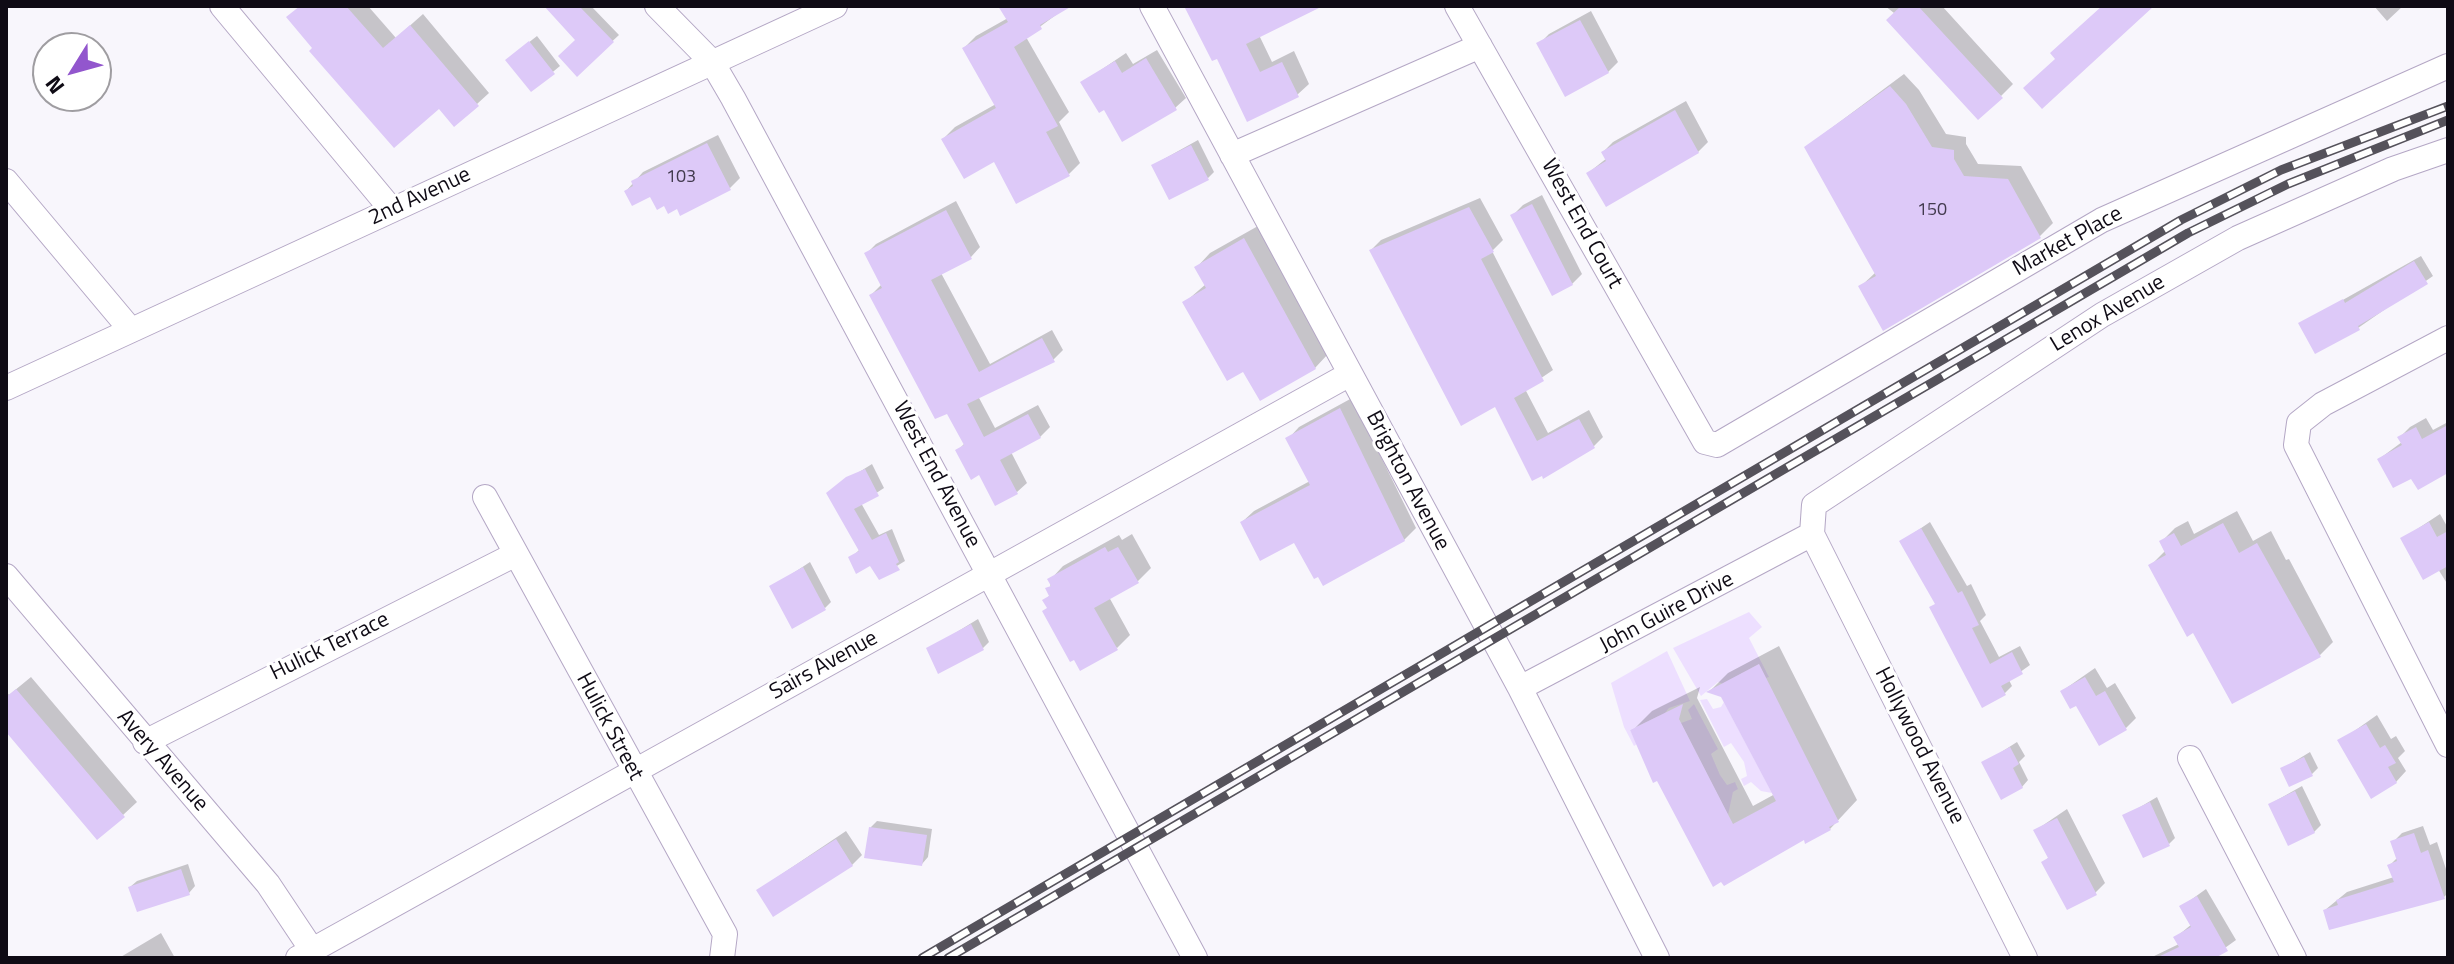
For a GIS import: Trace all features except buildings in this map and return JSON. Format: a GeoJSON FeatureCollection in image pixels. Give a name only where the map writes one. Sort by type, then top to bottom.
{"type":"FeatureCollection","features":[{"type":"Feature","properties":{"kind":"street"},"geometry":{"type":"LineString","coordinates":[[222,6],[392,210]]}},
{"type":"Feature","properties":{"kind":"street","name":"West End Avenue"},"geometry":{"type":"LineString","coordinates":[[657,6],[712,62],[1195,958]]}},
{"type":"Feature","properties":{"kind":"street","name":"2nd Avenue"},"geometry":{"type":"LineString","coordinates":[[6,388],[835,6]]}},
{"type":"Feature","properties":{"kind":"street","name":"Brighton Avenue"},"geometry":{"type":"LineString","coordinates":[[1152,6],[1520,688],[1657,958]]}},
{"type":"Feature","properties":{"kind":"street","name":"West End Court"},"geometry":{"type":"LineString","coordinates":[[1457,6],[1705,442]]}},
{"type":"Feature","properties":{"kind":"street"},"geometry":{"type":"LineString","coordinates":[[1232,155],[1480,46]]}},
{"type":"Feature","properties":{"kind":"street","name":"Market Place"},"geometry":{"type":"LineString","coordinates":[[1705,442],[1717,445],[1730,438],[2102,220],[2448,66]]}},
{"type":"Feature","properties":{"kind":"street","name":"Lenox Avenue"},"geometry":{"type":"LineString","coordinates":[[1812,534],[1814,505],[2102,315],[2238,238],[2380,174],[2448,150]]}},
{"type":"Feature","properties":{"kind":"street"},"geometry":{"type":"LineString","coordinates":[[6,181],[131,330]]}},
{"type":"Feature","properties":{"kind":"street"},"geometry":{"type":"LineString","coordinates":[[2448,338],[2323,404],[2299,423],[2296,445],[2448,745]]}},
{"type":"Feature","properties":{"kind":"street","name":"Sairs Avenue"},"geometry":{"type":"LineString","coordinates":[[305,954],[1350,374]]}},
{"type":"Feature","properties":{"kind":"street","name":"Hulick Street"},"geometry":{"type":"LineString","coordinates":[[485,497],[632,772],[725,934],[722,958]]}},
{"type":"Feature","properties":{"kind":"street","name":"John Guire Drive"},"geometry":{"type":"LineString","coordinates":[[1520,688],[1812,534]]}},
{"type":"Feature","properties":{"kind":"street","name":"Hollywood Avenue"},"geometry":{"type":"LineString","coordinates":[[1812,534],[2025,958]]}},
{"type":"Feature","properties":{"kind":"street","name":"Hulick Terrace"},"geometry":{"type":"LineString","coordinates":[[145,742],[516,554]]}},
{"type":"Feature","properties":{"kind":"street","name":"Avery Avenue"},"geometry":{"type":"LineString","coordinates":[[6,576],[268,884],[305,954]]}},
{"type":"Feature","properties":{"kind":"street"},"geometry":{"type":"LineString","coordinates":[[2190,758],[2294,958]]}},
{"type":"Feature","properties":{"kind":"shaded area"},"geometry":{"type":"Polygon","coordinates":[[[1749,612],[1762,627],[1749,638],[1769,677],[1766,678],[1759,664],[1723,684],[1718,682],[1701,696],[1673,648],[1749,612]]]}},
{"type":"Feature","properties":{"kind":"shaded area"},"geometry":{"type":"Polygon","coordinates":[[[1667,651],[1690,701],[1669,708],[1661,718],[1659,716],[1630,730],[1637,744],[1634,746],[1624,727],[1611,683],[1667,651]]]}},
{"type":"Feature","properties":{"kind":"shaded area"},"geometry":{"type":"Polygon","coordinates":[[[1707,699],[1713,709],[1721,707],[1724,702],[1772,793],[1761,791],[1751,782],[1744,786],[1741,779],[1747,776],[1744,762],[1731,743],[1724,747],[1700,700],[1707,699]]]}},
{"type":"Feature","properties":{"kind":"shaded area"},"geometry":{"type":"Polygon","coordinates":[[[1694,704],[1718,749],[1711,754],[1720,775],[1727,785],[1735,782],[1738,789],[1733,792],[1728,815],[1681,723],[1692,719],[1688,710],[1694,704]]]}},
{"type":"Feature","properties":{"kind":"railway"},"geometry":{"type":"LineString","coordinates":[[922,958],[2181,220],[2281,170],[2448,106]]}},
{"type":"Feature","properties":{"kind":"railway"},"geometry":{"type":"LineString","coordinates":[[948,958],[2188,233],[2288,184],[2448,120]]}}]}
